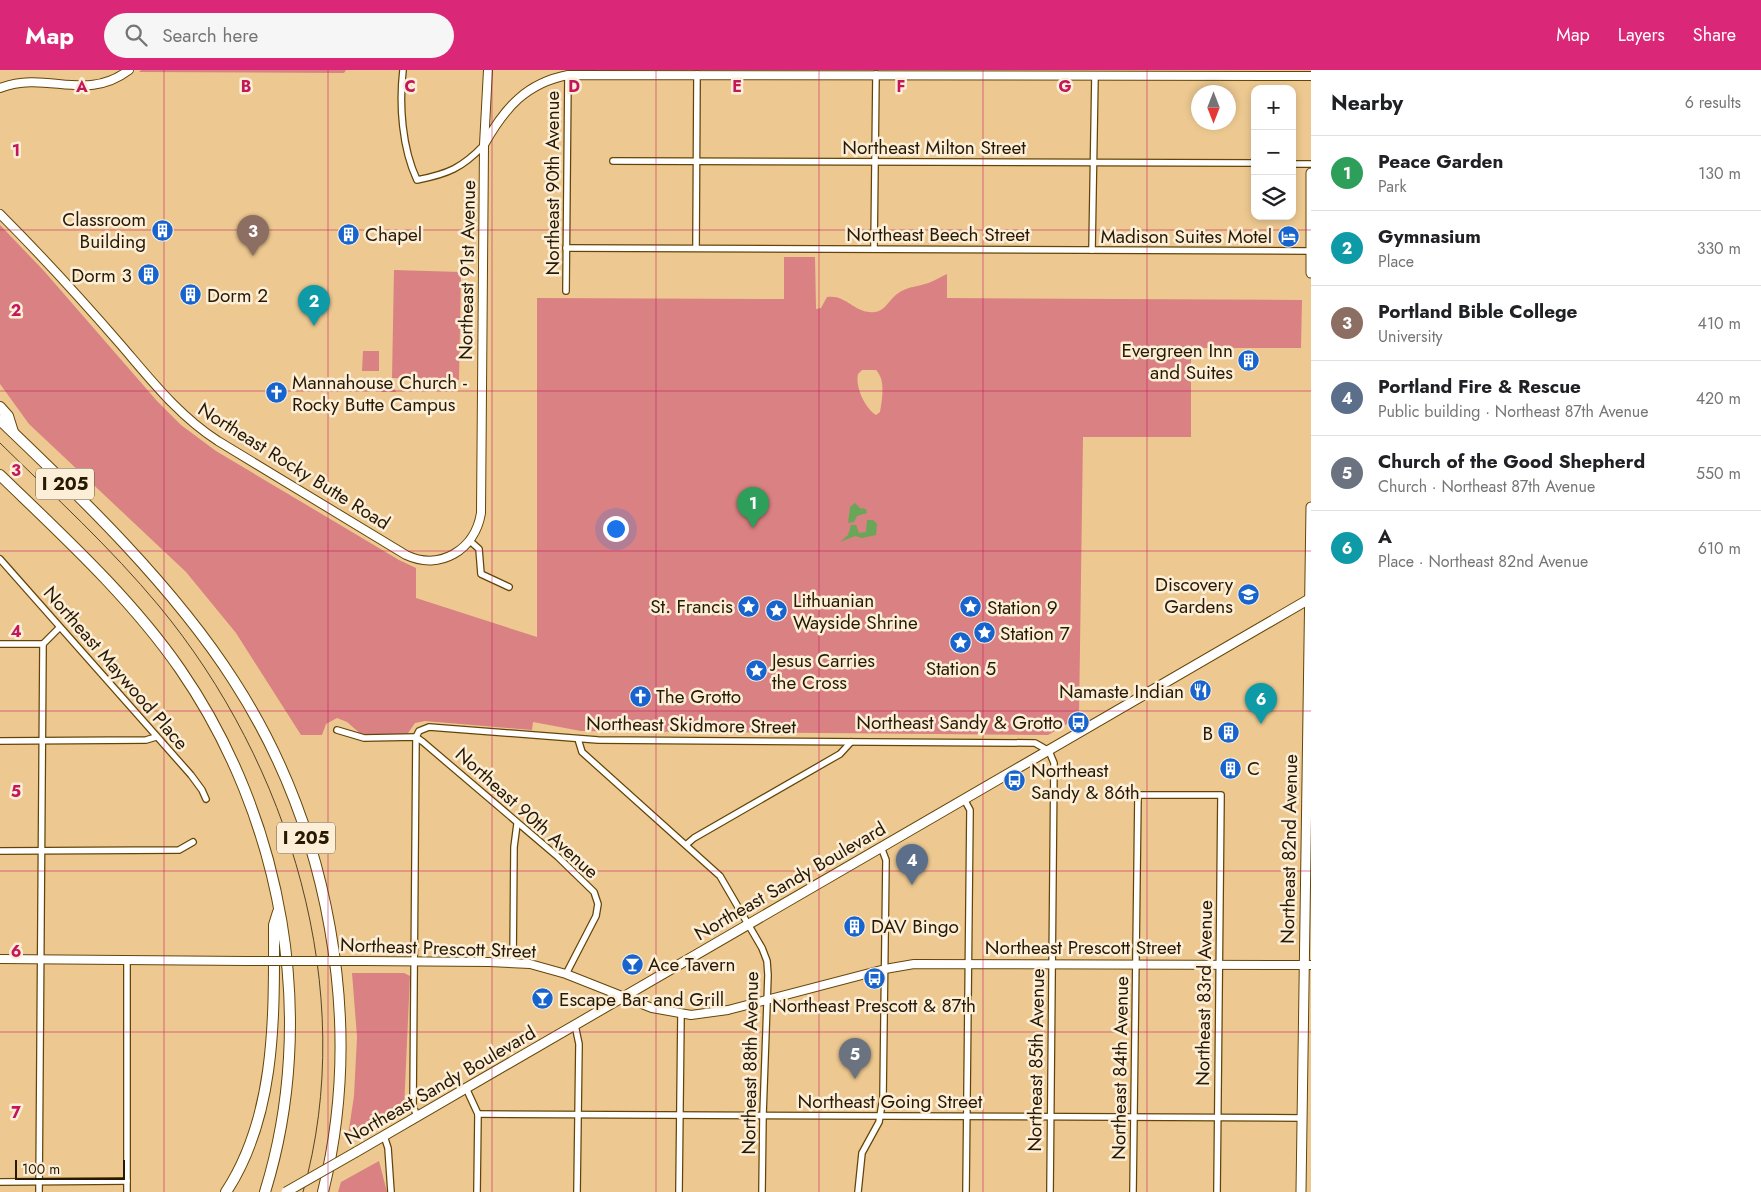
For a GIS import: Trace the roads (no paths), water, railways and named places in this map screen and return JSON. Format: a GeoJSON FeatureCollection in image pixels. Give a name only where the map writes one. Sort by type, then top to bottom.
{"type":"FeatureCollection","features":[{"type":"Feature","properties":{"kind":"highway"},"geometry":{"type":"LineString","coordinates":[[0,407],[8,416],[13,432]]}},
{"type":"Feature","properties":{"kind":"highway","name":"I 205"},"geometry":{"type":"LineString","coordinates":[[0,420],[128,549],[189,619],[234,680],[248,704],[272,751],[293,800],[324,902],[334,953],[341,1009],[340,1090],[334,1142],[323,1192]]}},
{"type":"Feature","properties":{"kind":"highway","name":"I 205"},"geometry":{"type":"LineString","coordinates":[[0,475],[117,591],[181,670],[222,740],[259,830],[279,908],[290,1005],[288,1053],[280,1133],[265,1192]]}},
{"type":"Feature","properties":{"kind":"highway"},"geometry":{"type":"LineString","coordinates":[[226,1192],[244,1160],[252,1140],[264,1094],[273,1030],[274,925],[279,908]]}},
{"type":"Feature","properties":{"kind":"main road"},"geometry":{"type":"LineString","coordinates":[[1311,173],[1311,273]]}},
{"type":"Feature","properties":{"kind":"main road","name":"Northeast 82nd Avenue"},"geometry":{"type":"LineString","coordinates":[[1301,1192],[1307,965],[1311,507]]}},
{"type":"Feature","properties":{"kind":"main road","name":"Northeast Sandy Boulevard"},"geometry":{"type":"LineString","coordinates":[[286,1192],[1310,599]]}},
{"type":"Feature","properties":{"kind":"street"},"geometry":{"type":"LineString","coordinates":[[0,88],[17,80],[32,76],[57,78],[86,84],[102,84],[129,70]]}},
{"type":"Feature","properties":{"kind":"street"},"geometry":{"type":"LineString","coordinates":[[403,70],[402,104],[406,148],[410,166],[418,180],[453,171],[468,161],[484,145],[503,113],[516,98],[536,84],[568,75],[642,71],[697,74],[730,72],[1095,75],[1228,73],[1311,76]]}},
{"type":"Feature","properties":{"kind":"street","name":"Northeast 91st Avenue"},"geometry":{"type":"LineString","coordinates":[[470,541],[478,526],[481,506],[484,145],[488,70]]}},
{"type":"Feature","properties":{"kind":"street"},"geometry":{"type":"LineString","coordinates":[[696,248],[697,74]]}},
{"type":"Feature","properties":{"kind":"street"},"geometry":{"type":"LineString","coordinates":[[874,249],[876,74]]}},
{"type":"Feature","properties":{"kind":"street","name":"Northeast 90th Avenue"},"geometry":{"type":"LineString","coordinates":[[566,291],[568,75]]}},
{"type":"Feature","properties":{"kind":"street"},"geometry":{"type":"LineString","coordinates":[[1092,250],[1095,75]]}},
{"type":"Feature","properties":{"kind":"street","name":"Northeast Milton Street"},"geometry":{"type":"LineString","coordinates":[[613,161],[1251,164]]}},
{"type":"Feature","properties":{"kind":"street"},"geometry":{"type":"LineString","coordinates":[[1296,164],[1311,164]]}},
{"type":"Feature","properties":{"kind":"street","name":"Northeast Rocky Butte Road"},"geometry":{"type":"LineString","coordinates":[[0,214],[45,259],[180,412],[208,435],[416,559],[432,561],[446,558],[458,553],[470,541]]}},
{"type":"Feature","properties":{"kind":"street","name":"Northeast Beech Street"},"geometry":{"type":"LineString","coordinates":[[566,248],[1310,251]]}},
{"type":"Feature","properties":{"kind":"street"},"geometry":{"type":"LineString","coordinates":[[470,541],[479,549],[480,569],[484,577],[509,587]]}},
{"type":"Feature","properties":{"kind":"street","name":"Northeast Maywood Place"},"geometry":{"type":"LineString","coordinates":[[0,559],[191,776],[202,790],[206,799]]}},
{"type":"Feature","properties":{"kind":"street"},"geometry":{"type":"LineString","coordinates":[[39,1192],[43,644],[59,628]]}},
{"type":"Feature","properties":{"kind":"street"},"geometry":{"type":"LineString","coordinates":[[0,644],[43,644]]}},
{"type":"Feature","properties":{"kind":"street","name":"Northeast Skidmore Street"},"geometry":{"type":"LineString","coordinates":[[337,730],[364,738],[416,738],[419,731],[429,728],[578,739],[1036,743],[1049,751]]}},
{"type":"Feature","properties":{"kind":"street"},"geometry":{"type":"LineString","coordinates":[[0,741],[146,740],[156,737]]}},
{"type":"Feature","properties":{"kind":"street"},"geometry":{"type":"LineString","coordinates":[[416,738],[413,1106],[417,1116]]}},
{"type":"Feature","properties":{"kind":"street","name":"Northeast 90th Avenue"},"geometry":{"type":"LineString","coordinates":[[416,738],[424,742],[517,824],[558,857],[594,892],[598,901],[596,916],[566,974]]}},
{"type":"Feature","properties":{"kind":"street","name":"Northeast 88th Avenue"},"geometry":{"type":"LineString","coordinates":[[578,739],[582,752],[687,844],[724,882],[749,924],[767,961],[762,1115],[762,1192]]}},
{"type":"Feature","properties":{"kind":"street"},"geometry":{"type":"LineString","coordinates":[[687,844],[694,838],[840,754],[851,742]]}},
{"type":"Feature","properties":{"kind":"street","name":"Northeast 85th Avenue"},"geometry":{"type":"LineString","coordinates":[[1049,751],[1054,763],[1050,1192]]}},
{"type":"Feature","properties":{"kind":"street","name":"Northeast 83rd Avenue"},"geometry":{"type":"LineString","coordinates":[[1138,795],[1221,795],[1217,1192]]}},
{"type":"Feature","properties":{"kind":"street","name":"Northeast 84th Avenue"},"geometry":{"type":"LineString","coordinates":[[1133,1192],[1138,795]]}},
{"type":"Feature","properties":{"kind":"street"},"geometry":{"type":"LineString","coordinates":[[964,800],[970,810],[966,1192]]}},
{"type":"Feature","properties":{"kind":"street"},"geometry":{"type":"LineString","coordinates":[[513,963],[514,847],[517,824]]}},
{"type":"Feature","properties":{"kind":"street"},"geometry":{"type":"LineString","coordinates":[[0,851],[179,850],[193,842]]}},
{"type":"Feature","properties":{"kind":"street"},"geometry":{"type":"LineString","coordinates":[[858,1192],[862,1153],[881,1115],[884,1098],[886,860],[881,848]]}},
{"type":"Feature","properties":{"kind":"street","name":"Northeast Prescott Street"},"geometry":{"type":"LineString","coordinates":[[0,959],[513,963],[539,966],[566,974],[652,1008],[681,1014],[717,1013],[885,969],[914,964],[1307,965]]}},
{"type":"Feature","properties":{"kind":"street"},"geometry":{"type":"LineString","coordinates":[[127,960],[127,1192]]}},
{"type":"Feature","properties":{"kind":"street"},"geometry":{"type":"LineString","coordinates":[[678,1192],[681,1014]]}},
{"type":"Feature","properties":{"kind":"street"},"geometry":{"type":"LineString","coordinates":[[575,1025],[580,1044],[577,1192]]}},
{"type":"Feature","properties":{"kind":"street"},"geometry":{"type":"LineString","coordinates":[[466,1088],[478,1114],[477,1192]]}},
{"type":"Feature","properties":{"kind":"street","name":"Northeast Going Street"},"geometry":{"type":"LineString","coordinates":[[478,1114],[1302,1118]]}},
{"type":"Feature","properties":{"kind":"street"},"geometry":{"type":"LineString","coordinates":[[384,1136],[388,1148],[392,1192]]}},
{"type":"Feature","properties":{"kind":"street"},"geometry":{"type":"LineString","coordinates":[[0,1182],[126,1181]]}},
{"type":"Feature","properties":{"kind":"tram line"},"geometry":{"type":"LineString","coordinates":[[0,443],[102,543],[159,606],[205,668],[244,736],[277,807],[301,882],[317,960],[323,1038],[319,1116],[303,1192]]}},
{"type":"Feature","properties":{"kind":"place","name":"Classroom Building"},"geometry":{"type":"Point","coordinates":[162,230]}},
{"type":"Feature","properties":{"kind":"place","name":"Chapel"},"geometry":{"type":"Point","coordinates":[349,234]}},
{"type":"Feature","properties":{"kind":"place","name":"Madison Suites Motel"},"geometry":{"type":"Point","coordinates":[1288,236]}},
{"type":"Feature","properties":{"kind":"place","name":"Portland Bible College"},"geometry":{"type":"Point","coordinates":[253,256]}},
{"type":"Feature","properties":{"kind":"place","name":"Dorm 3"},"geometry":{"type":"Point","coordinates":[148,275]}},
{"type":"Feature","properties":{"kind":"place","name":"Dorm 2"},"geometry":{"type":"Point","coordinates":[191,295]}},
{"type":"Feature","properties":{"kind":"place","name":"Gymnasium"},"geometry":{"type":"Point","coordinates":[314,326]}},
{"type":"Feature","properties":{"kind":"place","name":"Evergreen Inn and Suites"},"geometry":{"type":"Point","coordinates":[1249,361]}},
{"type":"Feature","properties":{"kind":"place","name":"Mannahouse Church - Rocky Butte Campus"},"geometry":{"type":"Point","coordinates":[276,393]}},
{"type":"Feature","properties":{"kind":"place","name":"Peace Garden"},"geometry":{"type":"Point","coordinates":[753,528]}},
{"type":"Feature","properties":{"kind":"place","name":"Discovery Gardens"},"geometry":{"type":"Point","coordinates":[1249,595]}},
{"type":"Feature","properties":{"kind":"place","name":"St. Francis"},"geometry":{"type":"Point","coordinates":[749,606]}},
{"type":"Feature","properties":{"kind":"place","name":"Station 9"},"geometry":{"type":"Point","coordinates":[971,607]}},
{"type":"Feature","properties":{"kind":"place","name":"Lithuanian Wayside Shrine"},"geometry":{"type":"Point","coordinates":[777,611]}},
{"type":"Feature","properties":{"kind":"place","name":"Station 7"},"geometry":{"type":"Point","coordinates":[984,633]}},
{"type":"Feature","properties":{"kind":"place","name":"Station 5"},"geometry":{"type":"Point","coordinates":[961,642]}},
{"type":"Feature","properties":{"kind":"place","name":"Jesus Carries the Cross"},"geometry":{"type":"Point","coordinates":[756,671]}},
{"type":"Feature","properties":{"kind":"place","name":"Namaste Indian"},"geometry":{"type":"Point","coordinates":[1200,691]}},
{"type":"Feature","properties":{"kind":"place","name":"The Grotto"},"geometry":{"type":"Point","coordinates":[640,696]}},
{"type":"Feature","properties":{"kind":"place","name":"Northeast Sandy & Grotto"},"geometry":{"type":"Point","coordinates":[1079,722]}},
{"type":"Feature","properties":{"kind":"place","name":"A"},"geometry":{"type":"Point","coordinates":[1261,724]}},
{"type":"Feature","properties":{"kind":"place","name":"B"},"geometry":{"type":"Point","coordinates":[1229,733]}},
{"type":"Feature","properties":{"kind":"place","name":"C"},"geometry":{"type":"Point","coordinates":[1231,768]}},
{"type":"Feature","properties":{"kind":"place","name":"Northeast Sandy & 86th"},"geometry":{"type":"Point","coordinates":[1015,781]}},
{"type":"Feature","properties":{"kind":"place","name":"Portland Fire & Rescue"},"geometry":{"type":"Point","coordinates":[912,885]}},
{"type":"Feature","properties":{"kind":"place","name":"DAV Bingo"},"geometry":{"type":"Point","coordinates":[855,926]}},
{"type":"Feature","properties":{"kind":"place","name":"Ace Tavern"},"geometry":{"type":"Point","coordinates":[632,964]}},
{"type":"Feature","properties":{"kind":"place","name":"Northeast Prescott & 87th"},"geometry":{"type":"Point","coordinates":[874,979]}},
{"type":"Feature","properties":{"kind":"place","name":"Escape Bar and Grill"},"geometry":{"type":"Point","coordinates":[543,999]}},
{"type":"Feature","properties":{"kind":"place","name":"Church of the Good Shepherd"},"geometry":{"type":"Point","coordinates":[855,1079]}}]}
